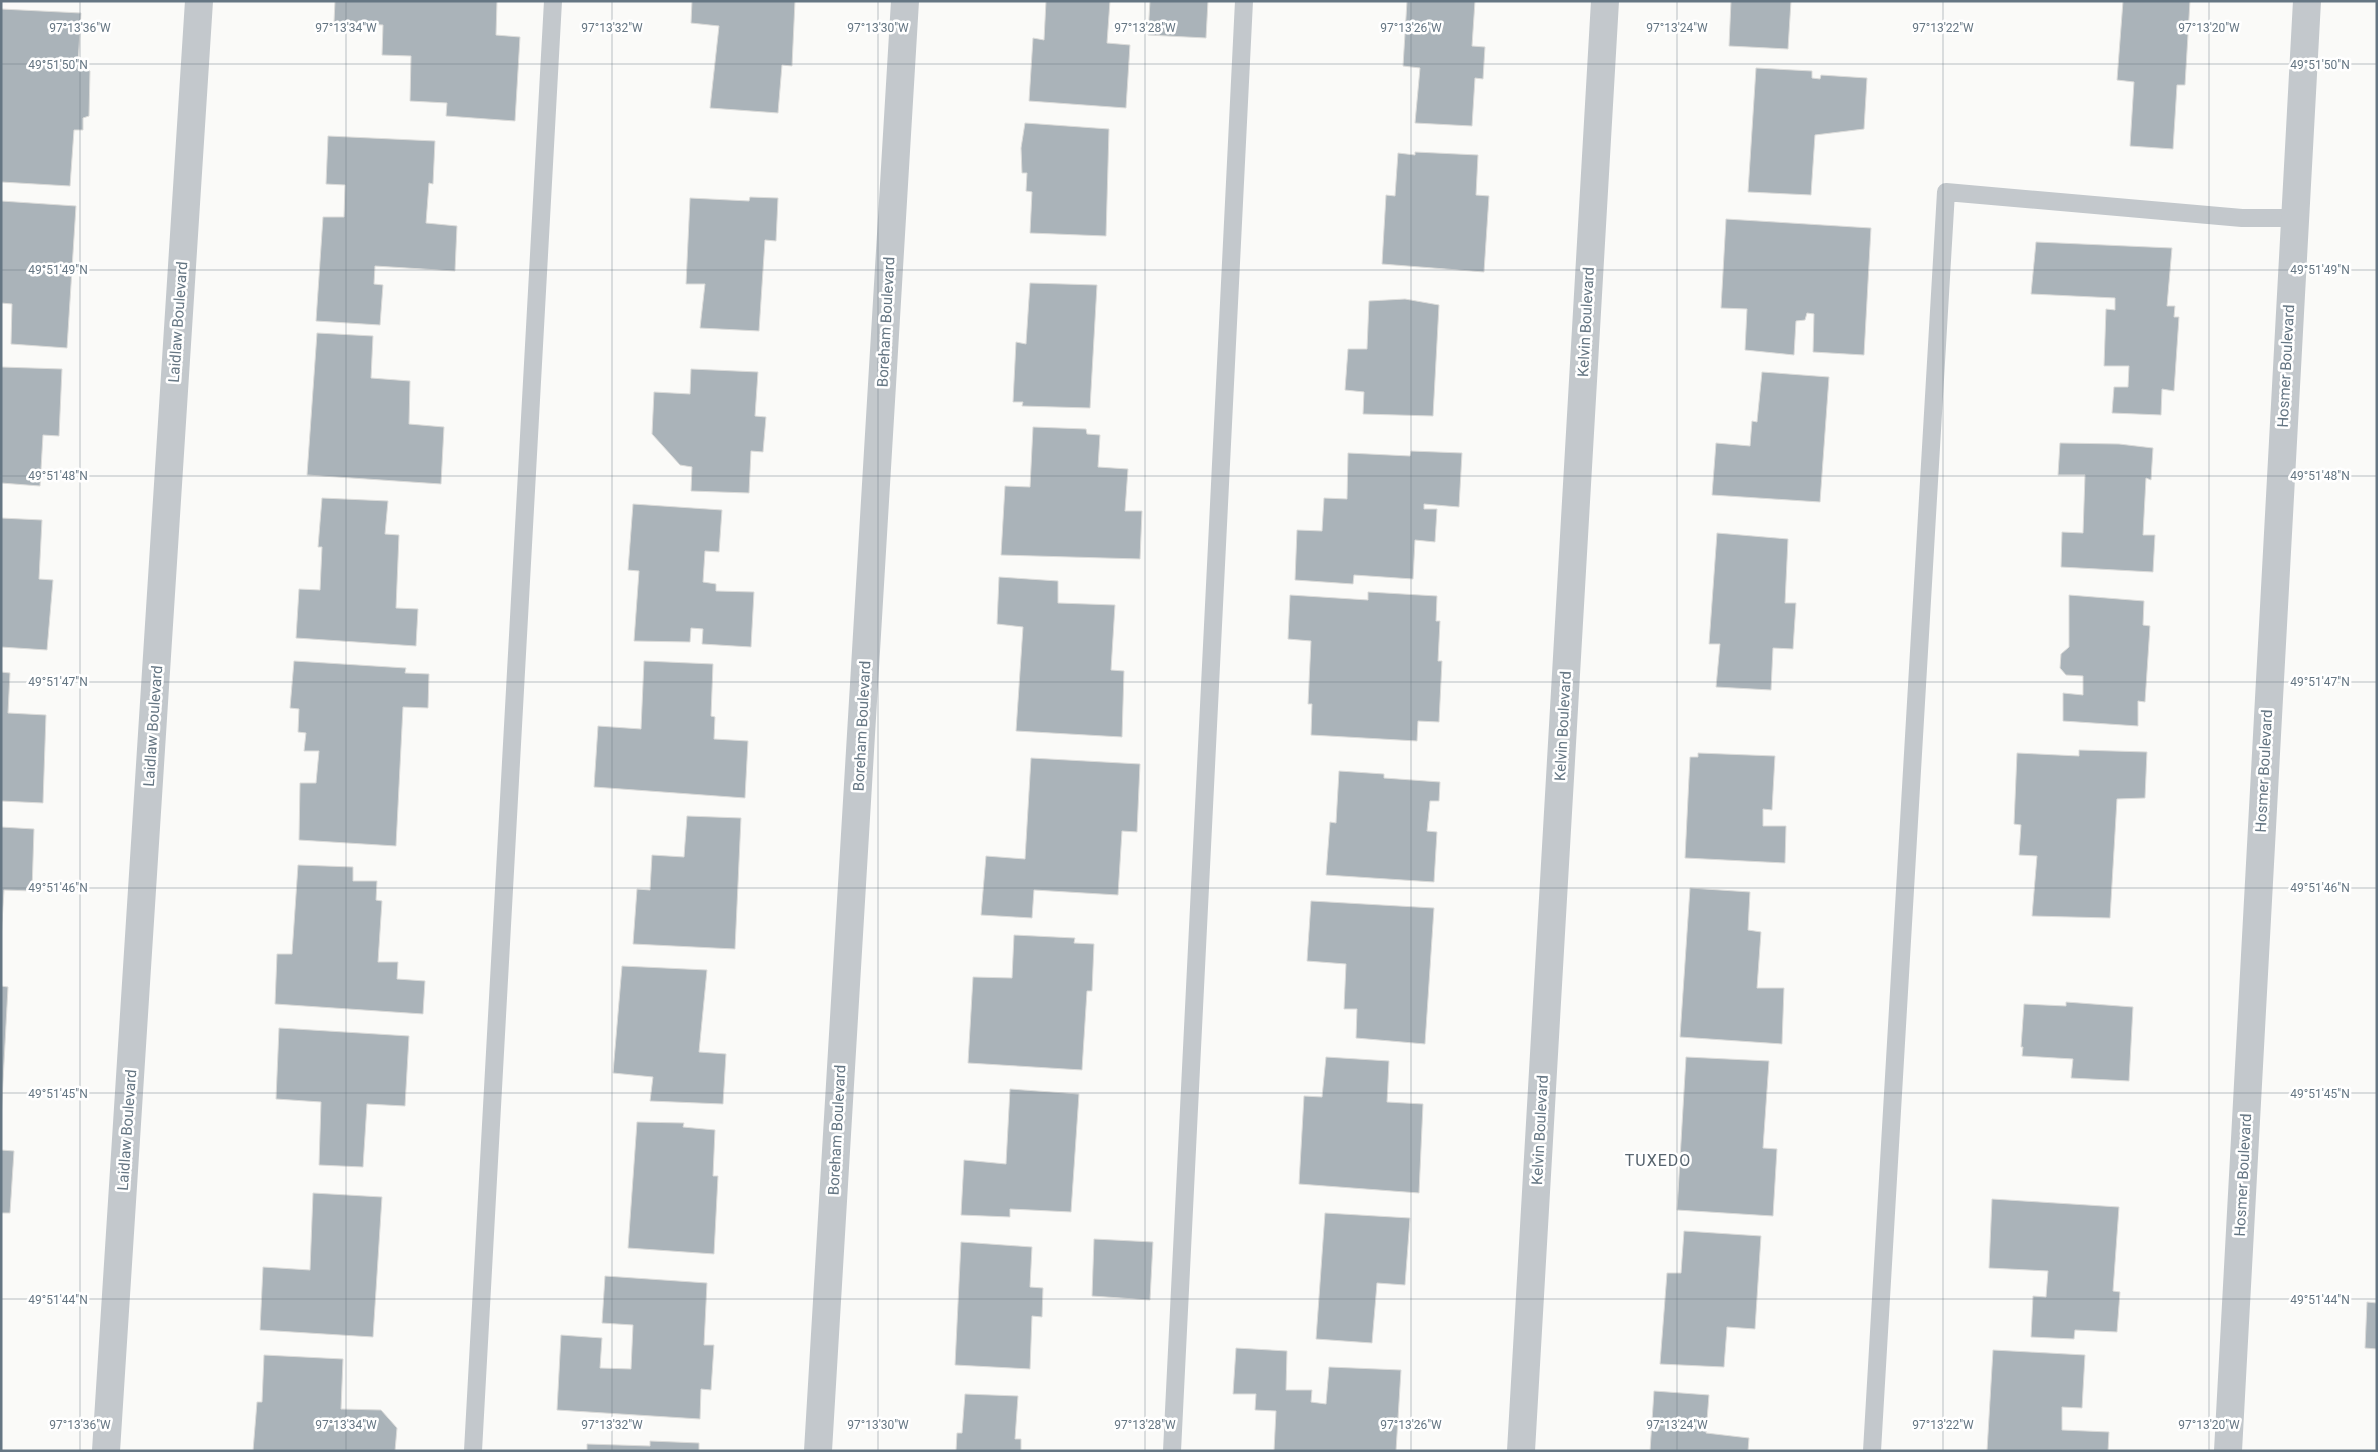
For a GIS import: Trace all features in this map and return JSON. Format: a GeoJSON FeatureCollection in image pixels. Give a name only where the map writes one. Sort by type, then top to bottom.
{"type":"FeatureCollection","features":[{"type":"Feature","properties":{"kind":"street","name":"Laidlaw Boulevard"},"geometry":{"type":"LineString","coordinates":[[106,1451],[199,1]]}},
{"type":"Feature","properties":{"kind":"street","name":"Boreham Boulevard"},"geometry":{"type":"LineString","coordinates":[[818,1451],[905,1]]}},
{"type":"Feature","properties":{"kind":"street","name":"Kelvin Boulevard"},"geometry":{"type":"LineString","coordinates":[[1521,1451],[1605,1]]}},
{"type":"Feature","properties":{"kind":"street","name":"Hosmer Boulevard"},"geometry":{"type":"LineString","coordinates":[[2228,1451],[2307,1]]}},
{"type":"Feature","properties":{"kind":"lane"},"geometry":{"type":"LineString","coordinates":[[472,1451],[553,1]]}},
{"type":"Feature","properties":{"kind":"lane"},"geometry":{"type":"LineString","coordinates":[[1172,1451],[1244,1]]}},
{"type":"Feature","properties":{"kind":"lane"},"geometry":{"type":"LineString","coordinates":[[1872,1451],[1946,192],[2242,218],[2294,218]]}},
{"type":"Feature","properties":{"kind":"building"},"geometry":{"type":"Polygon","coordinates":[[[335,1],[497,1],[496,35],[520,37],[515,121],[446,116],[447,103],[410,101],[411,56],[382,55],[383,25],[334,22],[335,1]]]}},
{"type":"Feature","properties":{"kind":"building"},"geometry":{"type":"Polygon","coordinates":[[[692,1],[795,1],[792,66],[782,65],[778,113],[710,108],[719,26],[691,23],[692,1]]]}},
{"type":"Feature","properties":{"kind":"building"},"geometry":{"type":"Polygon","coordinates":[[[1046,1],[1110,1],[1107,43],[1130,45],[1126,108],[1029,101],[1033,38],[1044,40],[1046,1]]]}},
{"type":"Feature","properties":{"kind":"building"},"geometry":{"type":"Polygon","coordinates":[[[1150,1],[1208,1],[1206,38],[1148,35],[1150,1]]]}},
{"type":"Feature","properties":{"kind":"building"},"geometry":{"type":"Polygon","coordinates":[[[1407,1],[1475,1],[1472,46],[1485,47],[1483,79],[1475,78],[1472,126],[1415,123],[1420,68],[1403,66],[1407,1]]]}},
{"type":"Feature","properties":{"kind":"building"},"geometry":{"type":"Polygon","coordinates":[[[1731,1],[1791,1],[1788,49],[1729,46],[1731,1]]]}},
{"type":"Feature","properties":{"kind":"building"},"geometry":{"type":"Polygon","coordinates":[[[2123,1],[2190,1],[2185,85],[2177,85],[2173,149],[2130,146],[2134,82],[2117,80],[2123,1]]]}},
{"type":"Feature","properties":{"kind":"building"},"geometry":{"type":"Polygon","coordinates":[[[1,9],[81,13],[78,65],[86,66],[86,70],[90,71],[89,116],[83,118],[83,130],[74,130],[70,186],[1,182],[1,9]]]}},
{"type":"Feature","properties":{"kind":"building"},"geometry":{"type":"Polygon","coordinates":[[[1756,68],[1812,71],[1812,78],[1820,79],[1821,75],[1867,78],[1864,129],[1815,135],[1811,195],[1748,192],[1756,68]]]}},
{"type":"Feature","properties":{"kind":"building"},"geometry":{"type":"Polygon","coordinates":[[[1025,123],[1109,129],[1106,236],[1030,233],[1032,192],[1026,191],[1027,173],[1022,173],[1021,148],[1025,123]]]}},
{"type":"Feature","properties":{"kind":"building"},"geometry":{"type":"Polygon","coordinates":[[[328,136],[435,141],[433,184],[429,183],[426,223],[457,226],[455,271],[375,266],[374,284],[383,285],[380,325],[316,321],[323,217],[344,217],[345,185],[326,184],[328,136]]]}},
{"type":"Feature","properties":{"kind":"building"},"geometry":{"type":"Polygon","coordinates":[[[1415,152],[1478,155],[1476,195],[1489,196],[1484,272],[1382,264],[1386,195],[1395,196],[1398,153],[1415,155],[1415,152]]]}},
{"type":"Feature","properties":{"kind":"building"},"geometry":{"type":"Polygon","coordinates":[[[750,197],[778,198],[776,241],[765,240],[759,331],[700,328],[705,284],[686,284],[690,198],[749,201],[750,197]]]}},
{"type":"Feature","properties":{"kind":"building"},"geometry":{"type":"Polygon","coordinates":[[[1,201],[76,206],[67,348],[11,344],[12,304],[1,303],[1,201]]]}},
{"type":"Feature","properties":{"kind":"building"},"geometry":{"type":"Polygon","coordinates":[[[1726,219],[1871,228],[1864,355],[1813,352],[1814,314],[1807,313],[1805,320],[1796,321],[1794,355],[1745,350],[1747,309],[1721,308],[1726,219]]]}},
{"type":"Feature","properties":{"kind":"building"},"geometry":{"type":"Polygon","coordinates":[[[2036,242],[2172,248],[2167,306],[2175,306],[2174,317],[2179,317],[2174,391],[2162,389],[2161,415],[2112,413],[2114,387],[2128,387],[2129,366],[2104,366],[2106,309],[2115,310],[2115,298],[2031,294],[2036,242]]]}},
{"type":"Feature","properties":{"kind":"building"},"geometry":{"type":"Polygon","coordinates":[[[1030,283],[1097,285],[1090,408],[1022,406],[1023,402],[1013,402],[1016,342],[1026,344],[1030,283]]]}},
{"type":"Feature","properties":{"kind":"building"},"geometry":{"type":"Polygon","coordinates":[[[1405,299],[1439,305],[1433,416],[1363,414],[1364,392],[1345,390],[1348,349],[1367,349],[1369,301],[1405,299]]]}},
{"type":"Feature","properties":{"kind":"building"},"geometry":{"type":"Polygon","coordinates":[[[317,333],[373,336],[371,378],[410,381],[409,424],[444,427],[441,484],[307,475],[317,333]]]}},
{"type":"Feature","properties":{"kind":"building"},"geometry":{"type":"Polygon","coordinates":[[[1,367],[62,369],[59,436],[43,435],[40,486],[1,483],[1,367]]]}},
{"type":"Feature","properties":{"kind":"building"},"geometry":{"type":"Polygon","coordinates":[[[691,369],[758,372],[755,416],[766,417],[763,452],[751,451],[749,493],[691,491],[692,467],[680,465],[652,434],[654,392],[690,394],[691,369]]]}},
{"type":"Feature","properties":{"kind":"building"},"geometry":{"type":"Polygon","coordinates":[[[1762,372],[1829,377],[1820,502],[1712,495],[1716,443],[1750,446],[1752,421],[1757,422],[1762,372]]]}},
{"type":"Feature","properties":{"kind":"building"},"geometry":{"type":"Polygon","coordinates":[[[1033,427],[1086,429],[1087,434],[1100,435],[1098,467],[1128,469],[1125,511],[1142,511],[1140,559],[1001,555],[1005,486],[1030,487],[1033,427]]]}},
{"type":"Feature","properties":{"kind":"building"},"geometry":{"type":"Polygon","coordinates":[[[2060,443],[2119,444],[2153,448],[2151,480],[2146,478],[2143,535],[2155,535],[2153,572],[2061,567],[2062,532],[2083,533],[2085,475],[2058,475],[2060,443]]]}},
{"type":"Feature","properties":{"kind":"building"},"geometry":{"type":"Polygon","coordinates":[[[1411,451],[1462,453],[1459,507],[1424,504],[1424,509],[1437,509],[1435,542],[1415,540],[1413,579],[1354,575],[1353,584],[1295,580],[1297,530],[1322,531],[1324,498],[1347,499],[1348,453],[1410,456],[1411,451]]]}},
{"type":"Feature","properties":{"kind":"building"},"geometry":{"type":"Polygon","coordinates":[[[322,498],[388,501],[385,534],[399,535],[396,608],[418,609],[416,646],[296,638],[299,589],[320,590],[322,547],[318,547],[322,498]]]}},
{"type":"Feature","properties":{"kind":"building"},"geometry":{"type":"Polygon","coordinates":[[[633,504],[722,510],[719,552],[705,551],[703,582],[716,584],[716,591],[754,592],[751,647],[702,644],[703,629],[691,628],[690,642],[634,641],[639,571],[628,570],[633,504]]]}},
{"type":"Feature","properties":{"kind":"building"},"geometry":{"type":"Polygon","coordinates":[[[1,518],[42,520],[39,579],[53,580],[47,650],[1,647],[1,518]]]}},
{"type":"Feature","properties":{"kind":"building"},"geometry":{"type":"Polygon","coordinates":[[[1717,533],[1788,539],[1785,603],[1796,603],[1793,649],[1773,648],[1771,690],[1716,687],[1720,644],[1709,644],[1717,533]]]}},
{"type":"Feature","properties":{"kind":"building"},"geometry":{"type":"Polygon","coordinates":[[[999,577],[1058,581],[1058,603],[1115,605],[1111,670],[1124,671],[1122,737],[1016,731],[1023,627],[997,624],[999,577]]]}},
{"type":"Feature","properties":{"kind":"building"},"geometry":{"type":"Polygon","coordinates":[[[1368,592],[1437,596],[1436,621],[1440,621],[1438,661],[1442,661],[1439,722],[1418,721],[1417,741],[1311,735],[1312,704],[1308,704],[1311,641],[1288,639],[1290,595],[1368,600],[1368,592]]]}},
{"type":"Feature","properties":{"kind":"building"},"geometry":{"type":"Polygon","coordinates":[[[2069,595],[2144,601],[2143,625],[2150,626],[2145,702],[2138,701],[2138,726],[2063,721],[2063,693],[2083,695],[2083,676],[2066,675],[2060,668],[2061,654],[2069,647],[2069,595]]]}},
{"type":"Feature","properties":{"kind":"building"},"geometry":{"type":"Polygon","coordinates":[[[294,661],[406,668],[405,673],[429,674],[428,708],[403,707],[396,846],[299,840],[300,783],[316,783],[319,751],[304,751],[306,733],[298,732],[299,709],[290,708],[294,661]]]}},
{"type":"Feature","properties":{"kind":"building"},"geometry":{"type":"Polygon","coordinates":[[[644,661],[713,664],[711,716],[715,717],[714,739],[748,741],[745,798],[594,787],[598,726],[641,729],[644,661]]]}},
{"type":"Feature","properties":{"kind":"building"},"geometry":{"type":"Polygon","coordinates":[[[1,672],[10,673],[8,713],[46,715],[43,803],[1,801],[1,672]]]}},
{"type":"Feature","properties":{"kind":"building"},"geometry":{"type":"Polygon","coordinates":[[[2079,750],[2147,752],[2145,798],[2117,799],[2110,918],[2032,916],[2037,856],[2019,855],[2021,825],[2014,824],[2017,753],[2079,756],[2079,750]]]}},
{"type":"Feature","properties":{"kind":"building"},"geometry":{"type":"Polygon","coordinates":[[[1698,753],[1775,756],[1772,810],[1763,809],[1763,826],[1786,826],[1785,863],[1685,858],[1690,757],[1698,757],[1698,753]]]}},
{"type":"Feature","properties":{"kind":"building"},"geometry":{"type":"Polygon","coordinates":[[[1031,758],[1140,764],[1137,832],[1122,831],[1118,895],[1034,890],[1032,918],[981,915],[986,856],[1025,859],[1031,758]]]}},
{"type":"Feature","properties":{"kind":"building"},"geometry":{"type":"Polygon","coordinates":[[[1339,771],[1384,774],[1384,778],[1440,782],[1439,801],[1430,801],[1427,831],[1437,832],[1434,882],[1326,875],[1330,822],[1336,823],[1339,771]]]}},
{"type":"Feature","properties":{"kind":"building"},"geometry":{"type":"Polygon","coordinates":[[[687,816],[741,818],[735,949],[633,944],[637,889],[650,890],[652,855],[684,857],[687,816]]]}},
{"type":"Feature","properties":{"kind":"building"},"geometry":{"type":"Polygon","coordinates":[[[1,827],[34,829],[32,891],[4,890],[1,939],[1,827]]]}},
{"type":"Feature","properties":{"kind":"building"},"geometry":{"type":"Polygon","coordinates":[[[298,865],[353,867],[353,881],[377,881],[376,900],[382,901],[378,962],[398,962],[397,979],[425,981],[423,1014],[275,1004],[277,954],[292,954],[298,865]]]}},
{"type":"Feature","properties":{"kind":"building"},"geometry":{"type":"Polygon","coordinates":[[[1690,888],[1750,892],[1748,930],[1761,932],[1757,988],[1784,988],[1782,1044],[1680,1037],[1690,888]]]}},
{"type":"Feature","properties":{"kind":"building"},"geometry":{"type":"Polygon","coordinates":[[[1311,901],[1434,908],[1425,1044],[1356,1038],[1357,1009],[1344,1009],[1346,964],[1307,961],[1311,901]]]}},
{"type":"Feature","properties":{"kind":"building"},"geometry":{"type":"Polygon","coordinates":[[[1014,935],[1075,938],[1074,943],[1094,944],[1092,991],[1087,991],[1082,1070],[968,1063],[973,977],[1012,978],[1014,935]]]}},
{"type":"Feature","properties":{"kind":"building"},"geometry":{"type":"Polygon","coordinates":[[[622,966],[707,970],[699,1052],[726,1054],[723,1104],[650,1101],[653,1077],[613,1073],[622,966]]]}},
{"type":"Feature","properties":{"kind":"building"},"geometry":{"type":"Polygon","coordinates":[[[1,986],[8,987],[1,1120],[1,986]]]}},
{"type":"Feature","properties":{"kind":"building"},"geometry":{"type":"Polygon","coordinates":[[[2066,1002],[2133,1007],[2129,1081],[2071,1078],[2073,1059],[2022,1056],[2024,1004],[2066,1006],[2066,1002]]]}},
{"type":"Feature","properties":{"kind":"building"},"geometry":{"type":"Polygon","coordinates":[[[279,1028],[409,1036],[405,1106],[367,1104],[363,1167],[319,1165],[321,1102],[276,1099],[279,1028]]]}},
{"type":"Feature","properties":{"kind":"building"},"geometry":{"type":"Polygon","coordinates":[[[1326,1057],[1389,1061],[1387,1102],[1423,1104],[1419,1193],[1299,1184],[1304,1096],[1322,1097],[1326,1057]]]}},
{"type":"Feature","properties":{"kind":"building"},"geometry":{"type":"Polygon","coordinates":[[[1686,1057],[1769,1061],[1763,1148],[1777,1149],[1773,1216],[1677,1210],[1686,1057]]]}},
{"type":"Feature","properties":{"kind":"building"},"geometry":{"type":"Polygon","coordinates":[[[1010,1089],[1079,1094],[1071,1212],[1010,1209],[1010,1217],[961,1215],[964,1160],[1006,1164],[1010,1089]]]}},
{"type":"Feature","properties":{"kind":"building"},"geometry":{"type":"Polygon","coordinates":[[[637,1122],[684,1123],[683,1127],[715,1130],[713,1176],[718,1176],[714,1254],[628,1248],[637,1122]]]}},
{"type":"Feature","properties":{"kind":"building"},"geometry":{"type":"Polygon","coordinates":[[[1,1150],[14,1151],[10,1213],[1,1213],[1,1150]]]}},
{"type":"Feature","properties":{"kind":"building"},"geometry":{"type":"Polygon","coordinates":[[[313,1193],[382,1197],[373,1337],[260,1330],[263,1267],[310,1270],[313,1193]]]}},
{"type":"Feature","properties":{"kind":"building"},"geometry":{"type":"Polygon","coordinates":[[[1992,1199],[2119,1207],[2113,1291],[2120,1292],[2117,1332],[2075,1330],[2074,1339],[2031,1337],[2033,1296],[2046,1297],[2048,1271],[1989,1268],[1992,1199]]]}},
{"type":"Feature","properties":{"kind":"building"},"geometry":{"type":"Polygon","coordinates":[[[1325,1213],[1410,1218],[1405,1285],[1377,1283],[1372,1343],[1316,1339],[1325,1213]]]}},
{"type":"Feature","properties":{"kind":"building"},"geometry":{"type":"Polygon","coordinates":[[[1684,1231],[1761,1236],[1755,1329],[1727,1327],[1724,1367],[1660,1364],[1667,1273],[1681,1273],[1684,1231]]]}},
{"type":"Feature","properties":{"kind":"building"},"geometry":{"type":"Polygon","coordinates":[[[1094,1239],[1153,1242],[1150,1300],[1092,1296],[1094,1239]]]}},
{"type":"Feature","properties":{"kind":"building"},"geometry":{"type":"Polygon","coordinates":[[[961,1242],[1032,1247],[1030,1287],[1043,1288],[1042,1317],[1032,1316],[1030,1369],[955,1365],[961,1242]]]}},
{"type":"Feature","properties":{"kind":"building"},"geometry":{"type":"Polygon","coordinates":[[[605,1276],[707,1283],[704,1345],[714,1345],[711,1390],[701,1389],[700,1419],[557,1410],[561,1335],[602,1338],[600,1368],[631,1369],[633,1325],[602,1323],[605,1276]]]}},
{"type":"Feature","properties":{"kind":"building"},"geometry":{"type":"Polygon","coordinates":[[[2367,1302],[2377,1303],[2377,1349],[2365,1348],[2367,1302]]]}},
{"type":"Feature","properties":{"kind":"building"},"geometry":{"type":"Polygon","coordinates":[[[1236,1348],[1287,1351],[1286,1390],[1312,1390],[1311,1402],[1326,1404],[1329,1367],[1401,1370],[1396,1451],[1274,1451],[1276,1411],[1255,1410],[1256,1394],[1233,1394],[1236,1348]]]}},
{"type":"Feature","properties":{"kind":"building"},"geometry":{"type":"Polygon","coordinates":[[[1993,1350],[2085,1355],[2082,1408],[2062,1407],[2062,1430],[2109,1432],[2108,1451],[1987,1451],[1993,1350]]]}},
{"type":"Feature","properties":{"kind":"building"},"geometry":{"type":"Polygon","coordinates":[[[264,1355],[343,1359],[341,1409],[381,1410],[397,1428],[395,1451],[253,1451],[257,1402],[262,1402],[264,1355]]]}},
{"type":"Feature","properties":{"kind":"building"},"geometry":{"type":"Polygon","coordinates":[[[1654,1391],[1709,1395],[1706,1433],[1749,1438],[1748,1451],[1650,1451],[1654,1391]]]}},
{"type":"Feature","properties":{"kind":"building"},"geometry":{"type":"Polygon","coordinates":[[[965,1394],[1018,1396],[1015,1439],[1021,1439],[1021,1451],[956,1451],[957,1433],[962,1433],[965,1394]]]}},
{"type":"Feature","properties":{"kind":"building"},"geometry":{"type":"Polygon","coordinates":[[[650,1441],[699,1443],[699,1451],[587,1451],[587,1444],[650,1446],[650,1441]]]}},
{"type":"Feature","properties":{"kind":"district","name":"TUXEDO"},"geometry":{"type":"Point","coordinates":[1658,1160]}}]}
